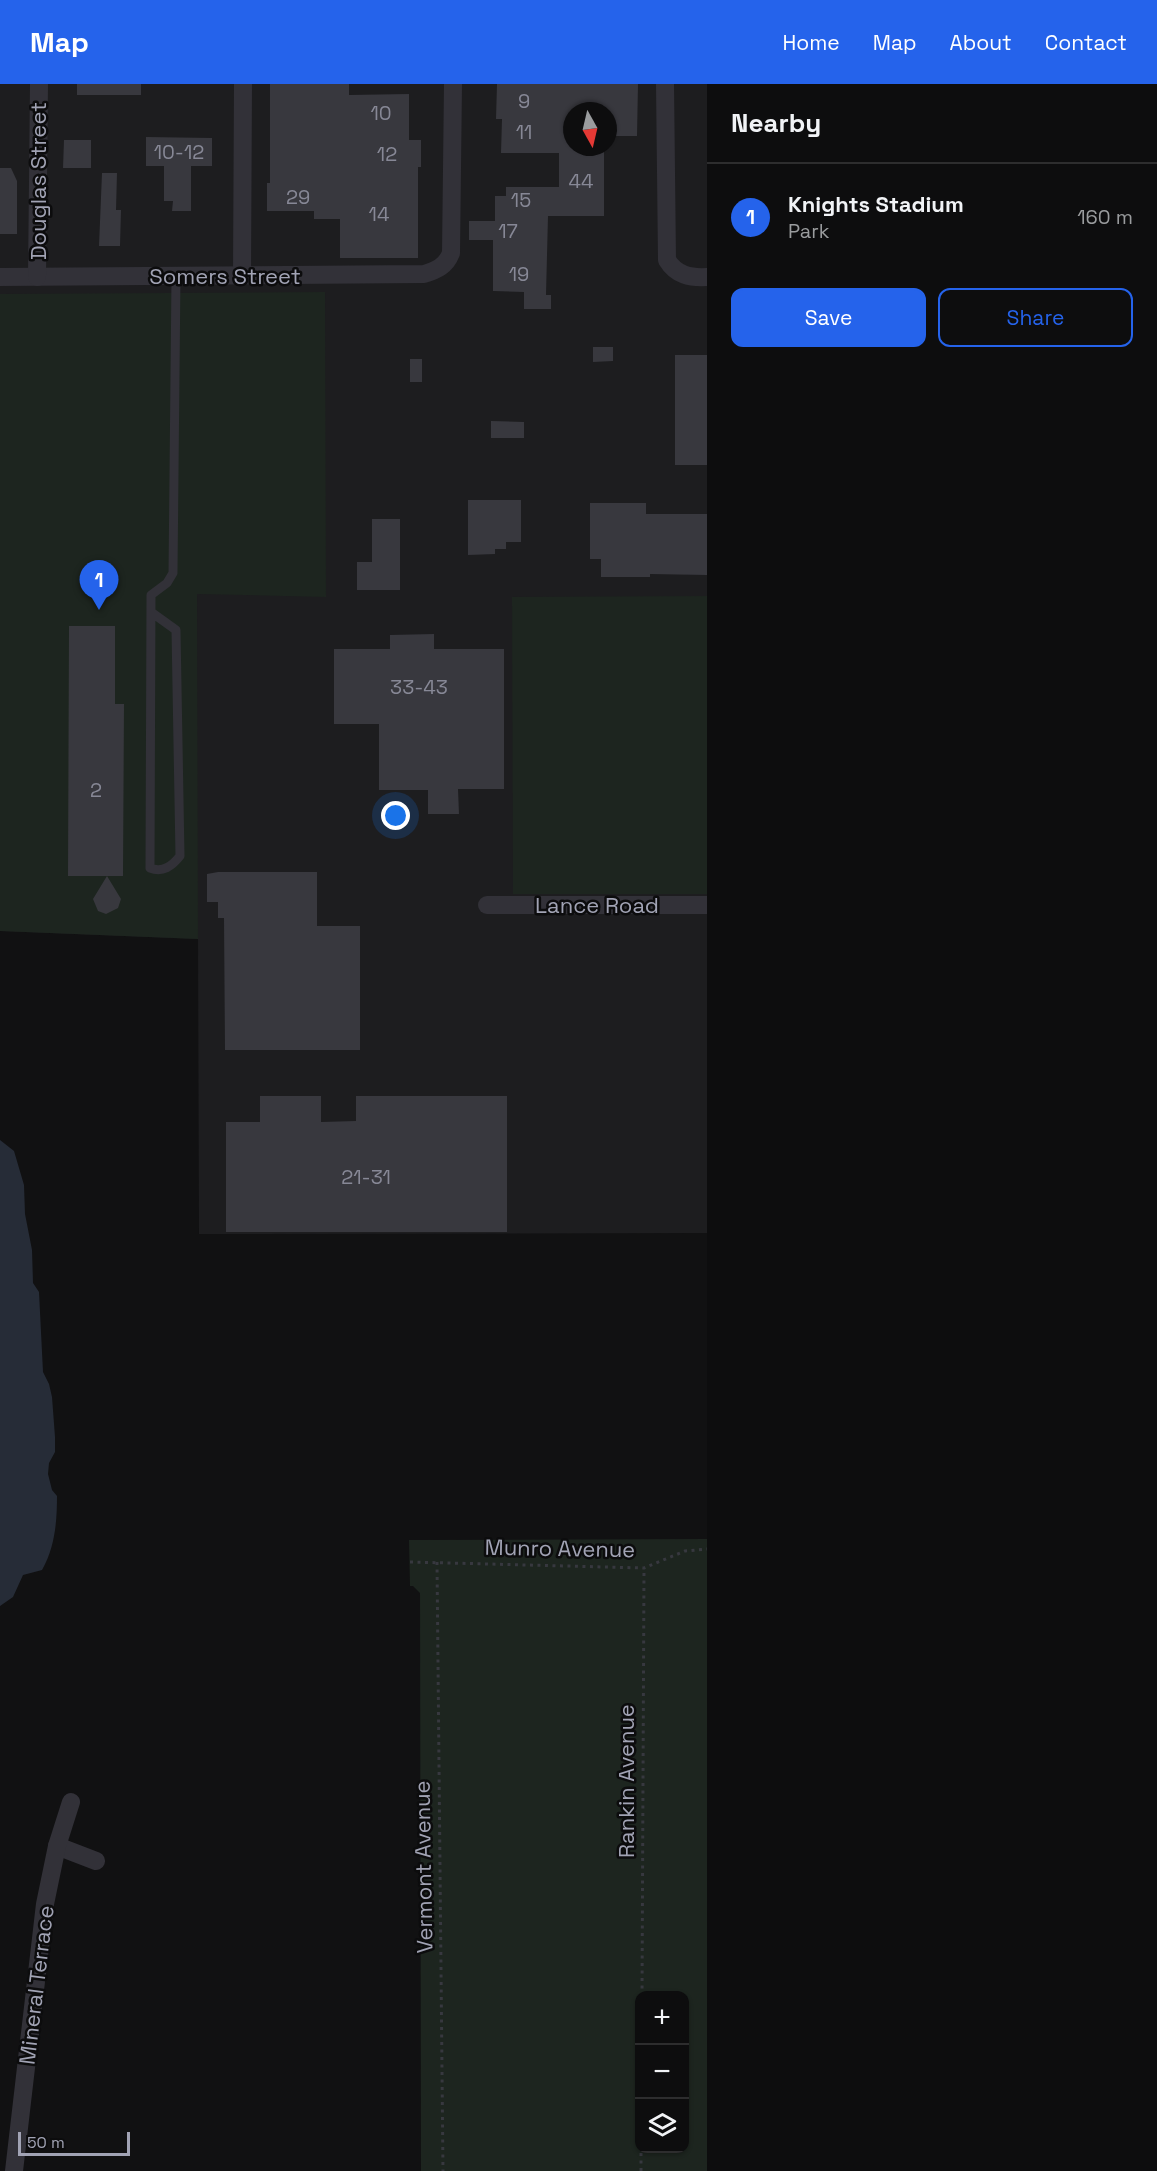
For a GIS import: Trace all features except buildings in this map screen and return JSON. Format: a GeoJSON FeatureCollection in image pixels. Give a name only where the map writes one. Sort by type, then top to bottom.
{"type":"FeatureCollection","features":[{"type":"Feature","properties":{"kind":"street","name":"Douglas Street"},"geometry":{"type":"LineString","coordinates":[[37,277],[39,84]]}},
{"type":"Feature","properties":{"kind":"street"},"geometry":{"type":"LineString","coordinates":[[242,276],[243,84]]}},
{"type":"Feature","properties":{"kind":"street","name":"Somers Street"},"geometry":{"type":"LineString","coordinates":[[0,277],[424,274],[438,269],[448,262],[452,240],[453,84]]}},
{"type":"Feature","properties":{"kind":"street"},"geometry":{"type":"LineString","coordinates":[[665,84],[667,260],[672,267],[683,274],[707,277]]}},
{"type":"Feature","properties":{"kind":"street","name":"Lance Road"},"geometry":{"type":"LineString","coordinates":[[487,905],[707,905]]}},
{"type":"Feature","properties":{"kind":"street","name":"Mineral Terrace"},"geometry":{"type":"LineString","coordinates":[[14,2171],[45,1904],[57,1846],[71,1802]]}},
{"type":"Feature","properties":{"kind":"street"},"geometry":{"type":"LineString","coordinates":[[57,1846],[96,1861]]}},
{"type":"Feature","properties":{"kind":"lane"},"geometry":{"type":"LineString","coordinates":[[151,612],[176,630],[180,856],[171,867],[158,871],[150,868],[151,595],[167,583],[173,573],[176,276]]}},
{"type":"Feature","properties":{"kind":"path","name":"Munro Avenue"},"geometry":{"type":"LineString","coordinates":[[410,1563],[644,1568],[685,1551],[707,1549]]}},
{"type":"Feature","properties":{"kind":"path","name":"Vermont Avenue"},"geometry":{"type":"LineString","coordinates":[[437,1562],[442,2171]]}},
{"type":"Feature","properties":{"kind":"path","name":"Rankin Avenue"},"geometry":{"type":"LineString","coordinates":[[642,1991],[644,1568]]}},
{"type":"Feature","properties":{"kind":"path"},"geometry":{"type":"LineString","coordinates":[[641,2153],[641,2171]]}},
{"type":"Feature","properties":{"kind":"shaded area"},"geometry":{"type":"Polygon","coordinates":[[[0,84],[707,84],[707,1233],[199,1234],[198,939],[0,931],[0,84]]]}},
{"type":"Feature","properties":{"kind":"shaded area"},"geometry":{"type":"Polygon","coordinates":[[[325,292],[326,597],[197,594],[198,939],[0,931],[0,294],[325,292]]]}},
{"type":"Feature","properties":{"kind":"shaded area"},"geometry":{"type":"Polygon","coordinates":[[[707,596],[707,894],[513,894],[512,597],[707,596]]]}},
{"type":"Feature","properties":{"kind":"shaded area"},"geometry":{"type":"Polygon","coordinates":[[[0,1140],[14,1151],[24,1185],[25,1214],[32,1250],[33,1283],[39,1292],[43,1372],[52,1397],[55,1452],[49,1463],[48,1474],[52,1490],[57,1496],[54,1534],[50,1552],[42,1570],[23,1575],[13,1597],[0,1606],[0,1140]]]}},
{"type":"Feature","properties":{"kind":"shaded area"},"geometry":{"type":"Polygon","coordinates":[[[707,1539],[707,2171],[421,2171],[420,1593],[410,1586],[409,1540],[707,1539]]]}},
{"type":"Feature","properties":{"kind":"place","name":"Knights Stadium"},"geometry":{"type":"Point","coordinates":[99,610]}}]}
